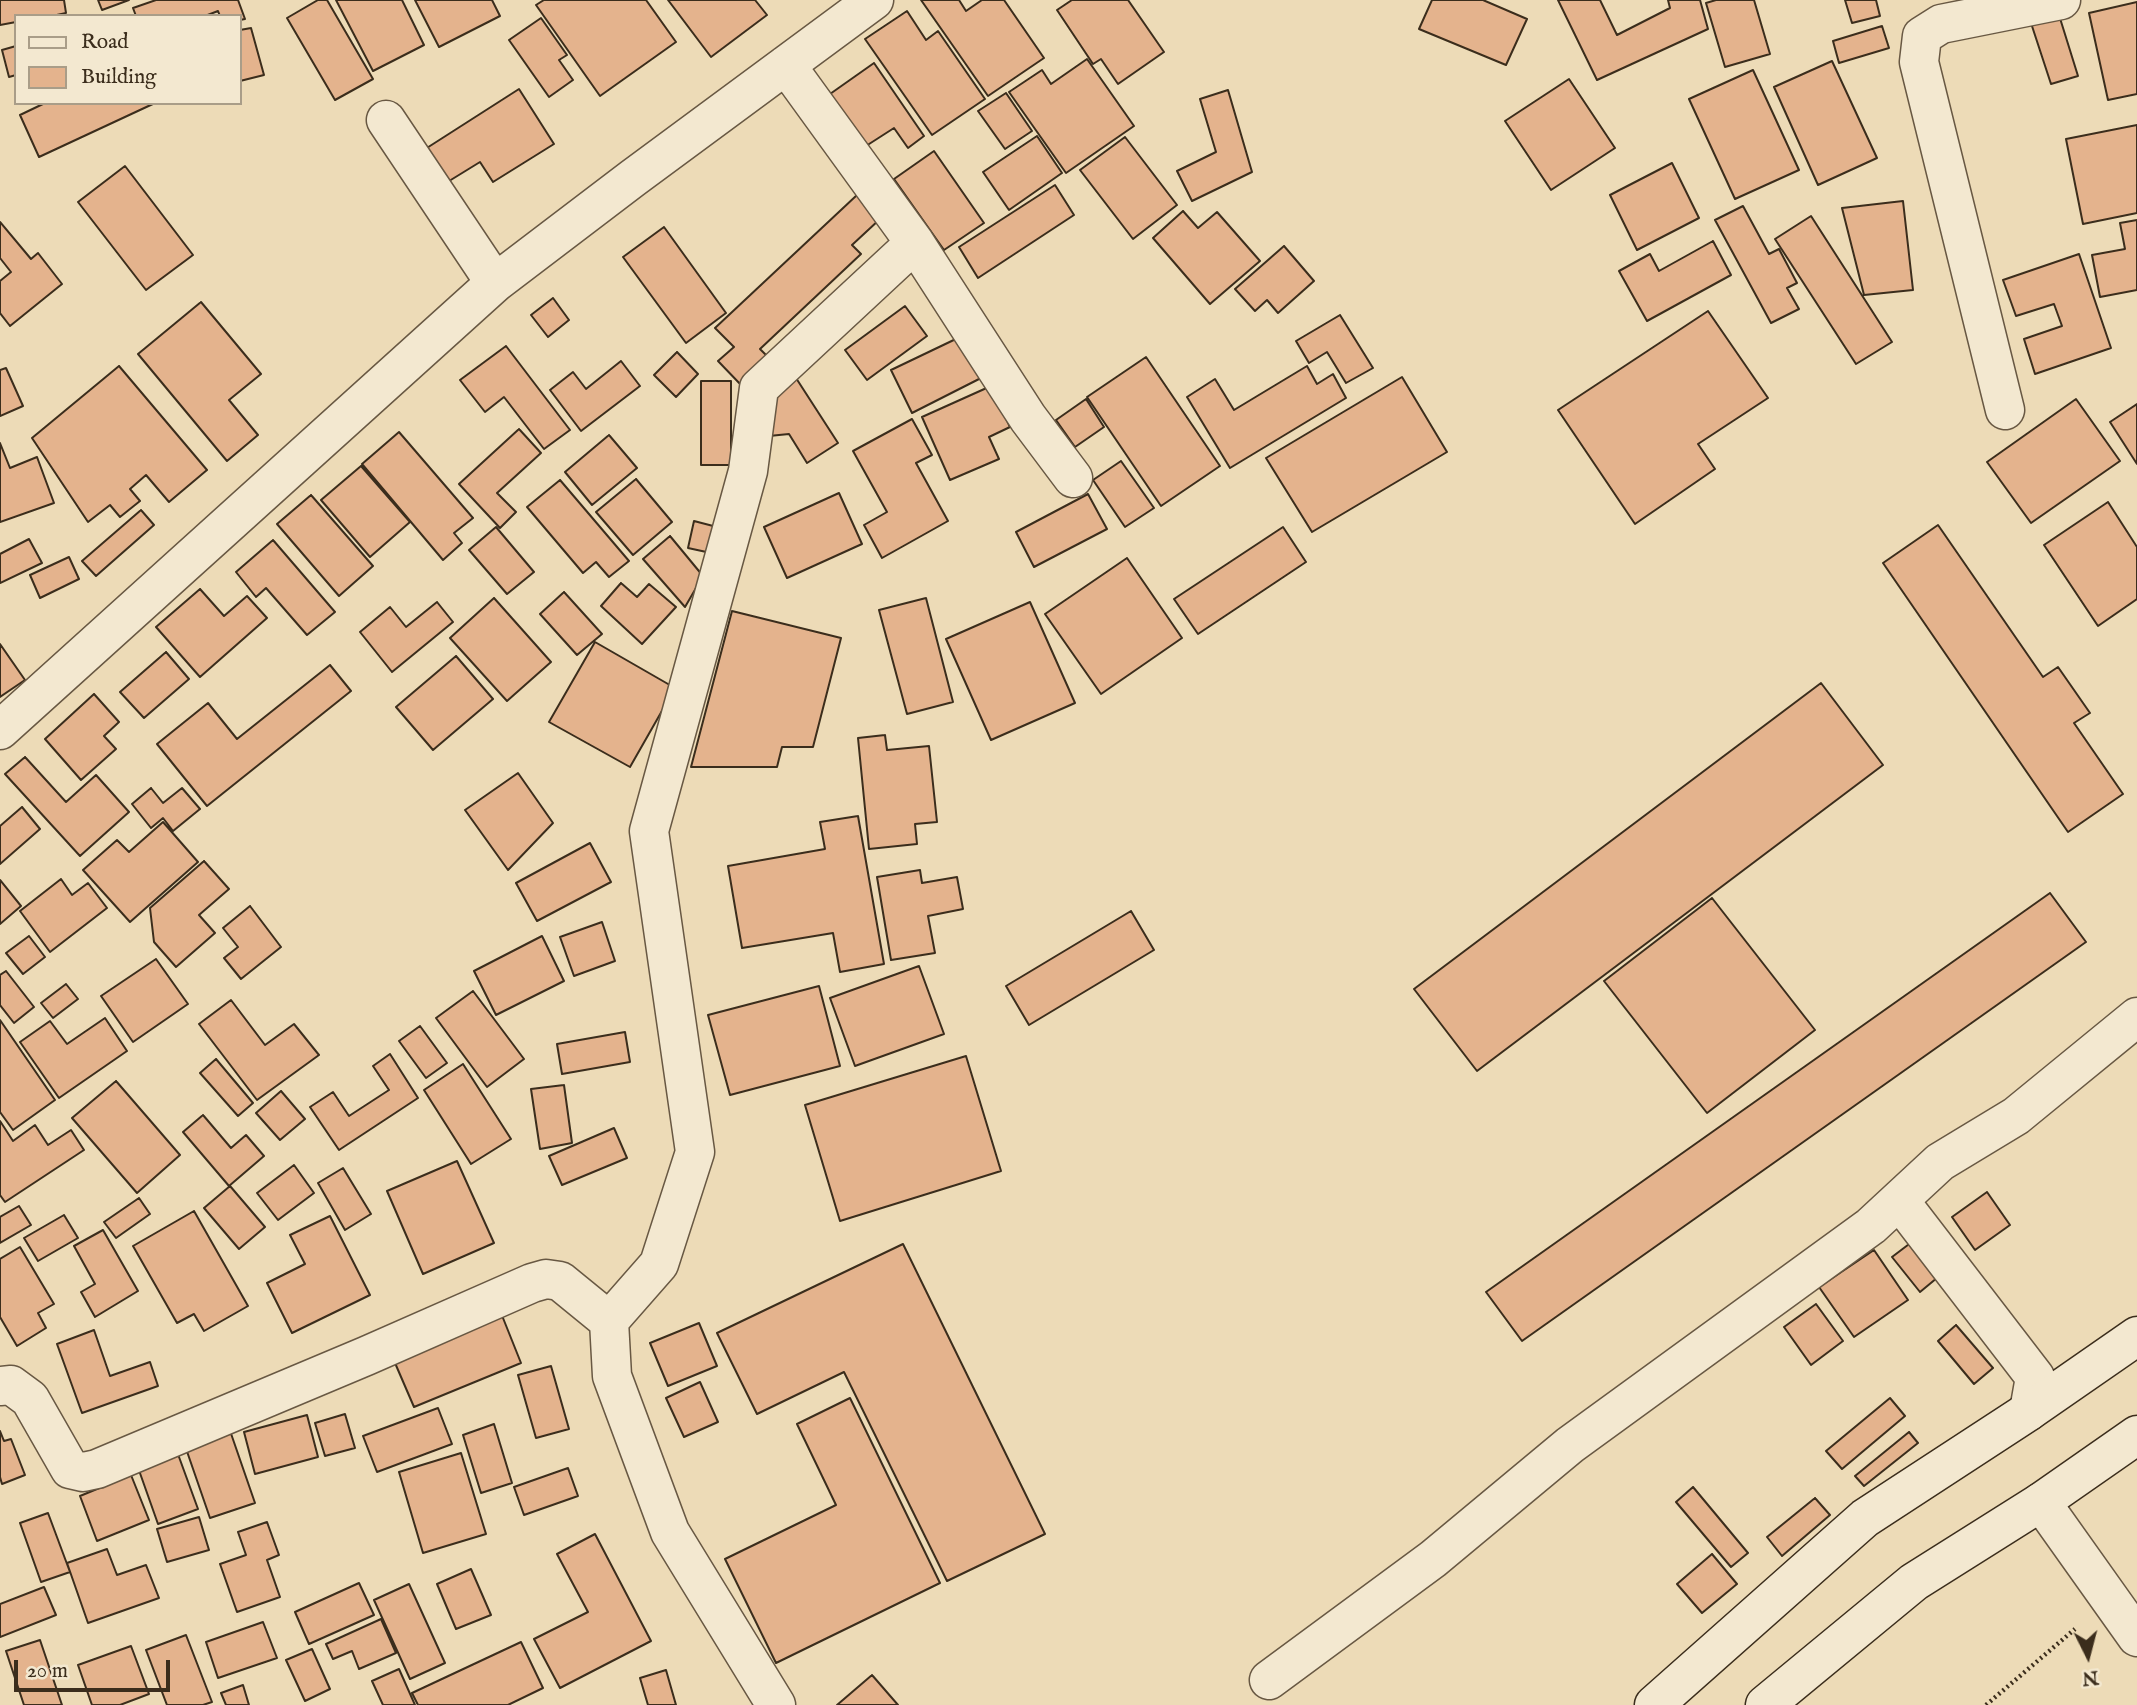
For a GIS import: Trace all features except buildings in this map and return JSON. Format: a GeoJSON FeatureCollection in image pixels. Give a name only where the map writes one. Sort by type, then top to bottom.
{"type":"FeatureCollection","features":[{"type":"Feature","properties":{"kind":"street"},"geometry":{"type":"LineString","coordinates":[[0,730],[495,283],[874,0]]}},
{"type":"Feature","properties":{"kind":"street"},"geometry":{"type":"LineString","coordinates":[[2005,410],[1919,62],[1923,36],[1941,24],[2061,0]]}},
{"type":"Feature","properties":{"kind":"street"},"geometry":{"type":"LineString","coordinates":[[786,65],[915,243],[1028,418],[1073,478]]}},
{"type":"Feature","properties":{"kind":"street"},"geometry":{"type":"LineString","coordinates":[[386,120],[495,283]]}},
{"type":"Feature","properties":{"kind":"street"},"geometry":{"type":"LineString","coordinates":[[776,1705],[670,1532],[612,1376],[609,1321],[659,1264],[695,1152],[649,831],[748,471],[759,388],[915,243]]}},
{"type":"Feature","properties":{"kind":"street"},"geometry":{"type":"LineString","coordinates":[[1269,1680],[1433,1559],[1570,1445],[1871,1226],[1940,1162],[2016,1115],[2137,1017]]}},
{"type":"Feature","properties":{"kind":"street"},"geometry":{"type":"LineString","coordinates":[[1899,1200],[2035,1377],[2029,1411]]}},
{"type":"Feature","properties":{"kind":"street"},"geometry":{"type":"LineString","coordinates":[[0,1386],[11,1385],[30,1399],[70,1469],[83,1472],[97,1469],[328,1373],[532,1283],[546,1279],[560,1282],[609,1321]]}},
{"type":"Feature","properties":{"kind":"street"},"geometry":{"type":"LineString","coordinates":[[1654,1705],[1866,1518],[2137,1336]]}},
{"type":"Feature","properties":{"kind":"street"},"geometry":{"type":"LineString","coordinates":[[1765,1705],[1914,1581],[2041,1502],[2137,1435]]}},
{"type":"Feature","properties":{"kind":"street"},"geometry":{"type":"LineString","coordinates":[[2041,1502],[2137,1637]]}},
{"type":"Feature","properties":{"kind":"path"},"geometry":{"type":"LineString","coordinates":[[1986,1705],[2110,1599]]}}]}
